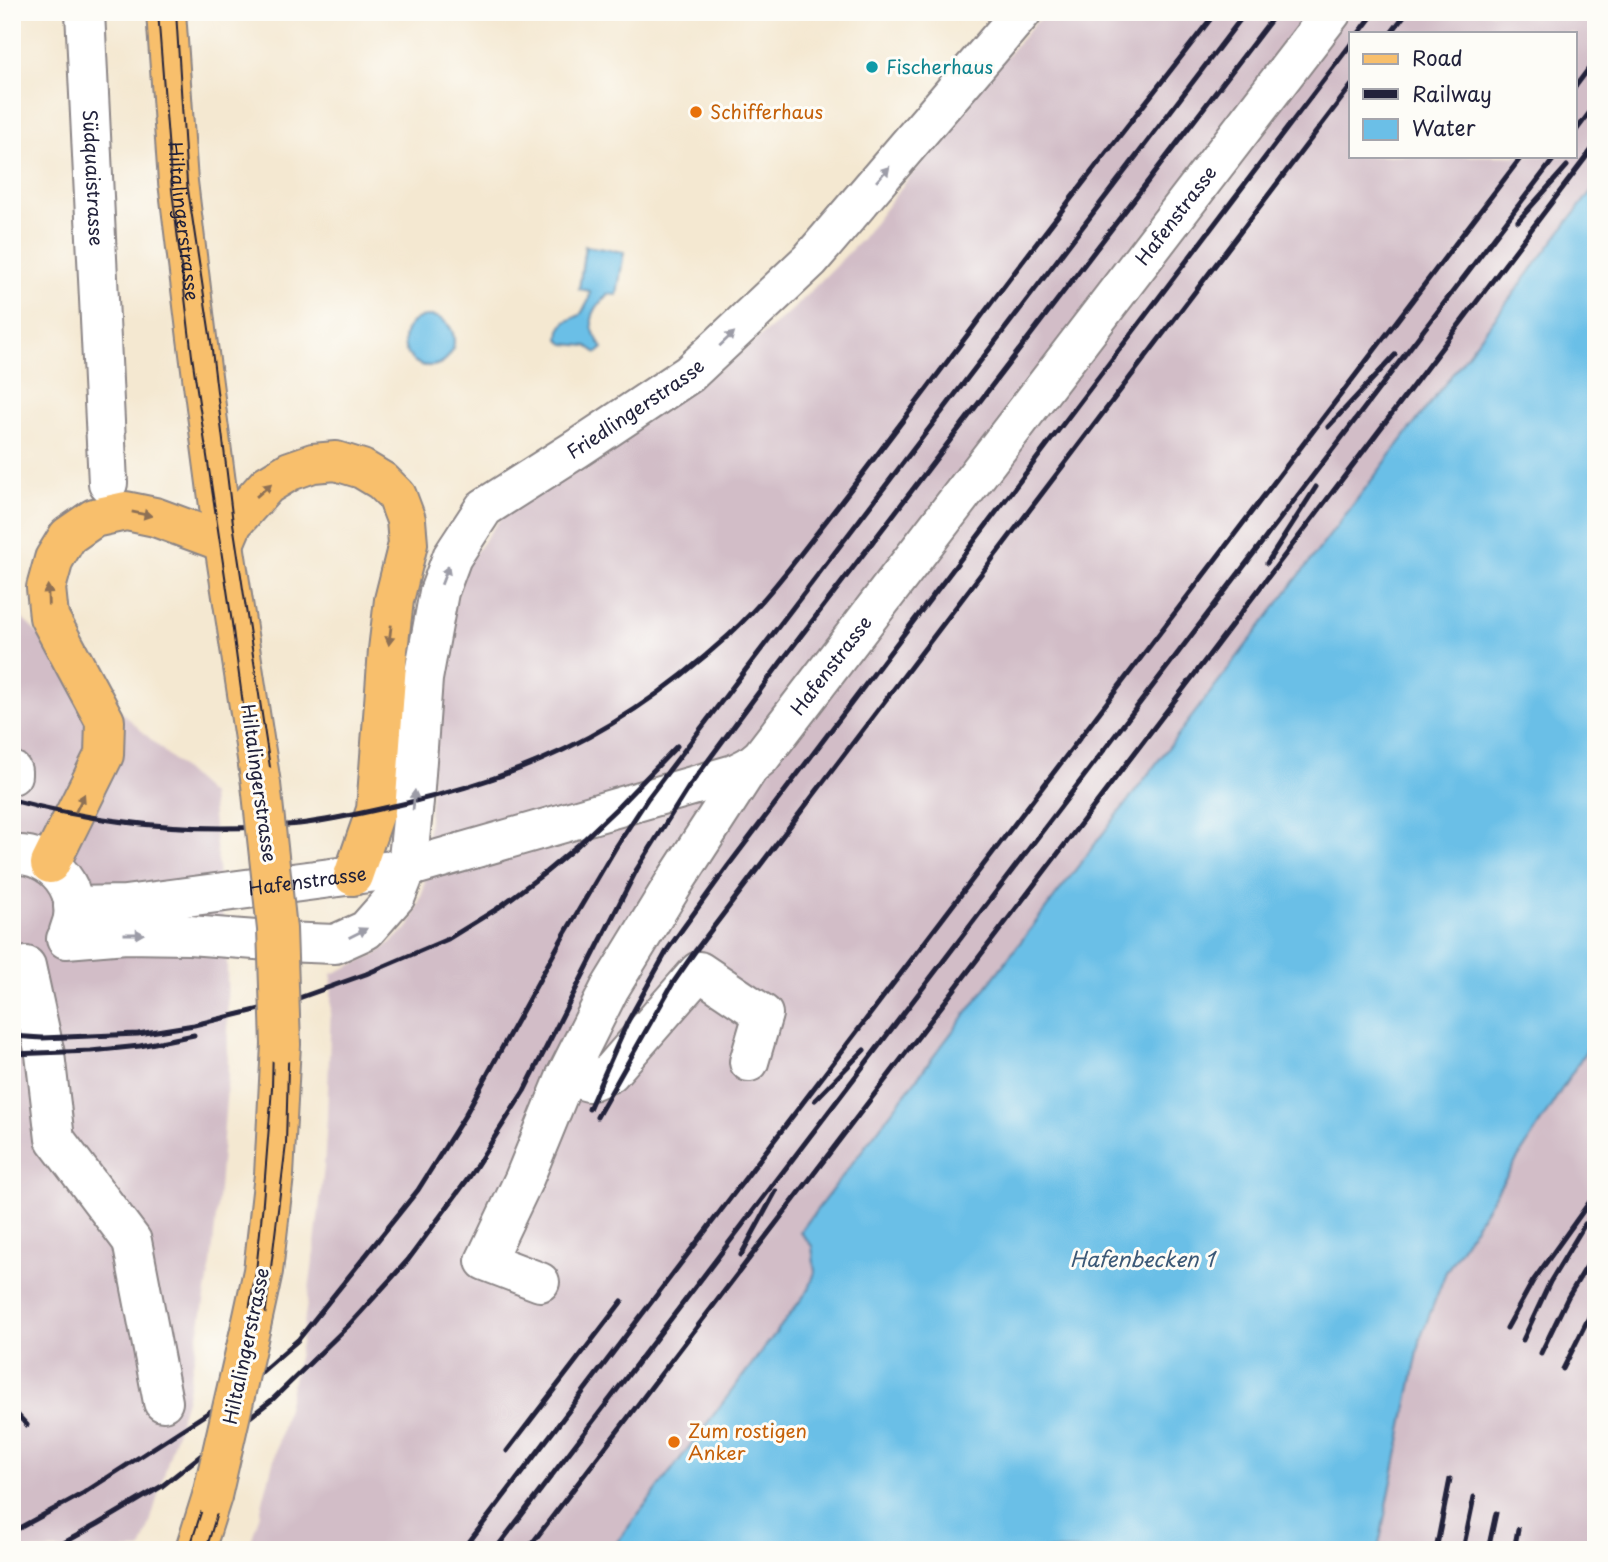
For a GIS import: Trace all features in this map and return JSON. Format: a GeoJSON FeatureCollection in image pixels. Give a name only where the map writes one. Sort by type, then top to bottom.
{"type":"FeatureCollection","features":[{"type":"Feature","properties":{"kind":"main road","name":"Hiltalingerstrasse"},"geometry":{"type":"LineString","coordinates":[[166,12],[178,182],[214,473],[261,784],[277,929],[281,1044],[274,1175],[263,1271],[212,1496],[195,1550]]}},
{"type":"Feature","properties":{"kind":"main road"},"geometry":{"type":"LineString","coordinates":[[23,851],[104,755],[105,721],[49,617],[46,588],[54,559],[68,536],[94,518],[126,511],[155,517],[224,544],[233,523],[268,485],[290,471],[313,463],[336,461],[362,469],[382,481],[397,496],[405,520],[408,544],[394,600],[376,810],[352,876]]}},
{"type":"Feature","properties":{"kind":"street","name":"Südquaistrasse"},"geometry":{"type":"LineString","coordinates":[[85,12],[108,483]]}},
{"type":"Feature","properties":{"kind":"street","name":"Friedlingerstrasse"},"geometry":{"type":"LineString","coordinates":[[70,923],[127,934],[335,944],[366,930],[396,896],[407,868],[423,679],[439,592],[452,557],[484,508],[689,374],[810,260],[1022,12]]}},
{"type":"Feature","properties":{"kind":"street","name":"Hafenstrasse"},"geometry":{"type":"LineString","coordinates":[[70,923],[125,905],[407,868],[688,788],[734,774],[750,766],[761,757],[1332,12]]}},
{"type":"Feature","properties":{"kind":"street"},"geometry":{"type":"LineString","coordinates":[[540,1282],[485,1261],[524,1179],[566,1076],[596,1016],[629,955],[750,766]]}},
{"type":"Feature","properties":{"kind":"street"},"geometry":{"type":"LineString","coordinates":[[23,851],[62,875],[70,890],[70,923],[55,952],[42,961],[19,966],[45,1054],[55,1139],[132,1241],[163,1402]]}},
{"type":"Feature","properties":{"kind":"street"},"geometry":{"type":"LineString","coordinates":[[566,1076],[589,1082],[610,1073],[699,971],[763,1014],[749,1062]]}},
{"type":"Feature","properties":{"kind":"shaded area"},"geometry":{"type":"Polygon","coordinates":[[[1047,12],[1596,12],[1596,1550],[248,1550],[286,1412],[301,1343],[312,1269],[324,1167],[332,974],[377,954],[410,926],[424,888],[441,648],[466,565],[502,516],[725,365],[792,310],[862,239],[966,103],[1047,12]]]}},
{"type":"Feature","properties":{"kind":"shaded area"},"geometry":{"type":"Polygon","coordinates":[[[12,609],[211,795],[227,961],[228,1074],[219,1189],[211,1264],[187,1396],[141,1550],[12,1550],[12,609]]]}},
{"type":"Feature","properties":{"kind":"water","name":"Hafenbecken 1"},"geometry":{"type":"Polygon","coordinates":[[[1596,185],[1596,1035],[1446,1272],[1421,1337],[1378,1550],[611,1550],[809,1289],[815,1272],[812,1246],[800,1232],[1596,185]]]}},
{"type":"Feature","properties":{"kind":"water"},"geometry":{"type":"Polygon","coordinates":[[[585,246],[624,252],[617,295],[608,294],[597,307],[592,320],[594,333],[603,348],[597,353],[587,346],[565,344],[559,340],[560,330],[565,322],[580,315],[589,300],[590,291],[579,289],[585,246]]]}},
{"type":"Feature","properties":{"kind":"water"},"geometry":{"type":"Polygon","coordinates":[[[429,316],[447,323],[454,341],[447,359],[429,366],[411,359],[404,341],[411,323],[429,316]]]}},
{"type":"Feature","properties":{"kind":"tram line"},"geometry":{"type":"LineString","coordinates":[[158,12],[172,190],[192,356],[264,860],[273,1045],[272,1088],[256,1272],[226,1420],[189,1550]]}},
{"type":"Feature","properties":{"kind":"tram line"},"geometry":{"type":"LineString","coordinates":[[176,12],[187,183],[211,342],[233,523],[276,807],[287,943],[289,1028],[286,1144],[259,1355],[206,1550]]}},
{"type":"Feature","properties":{"kind":"railway"},"geometry":{"type":"LineString","coordinates":[[12,800],[83,816],[154,825],[226,828],[312,822],[424,799],[475,784],[541,760],[616,721],[664,689],[729,635],[782,578],[1216,12]]}},
{"type":"Feature","properties":{"kind":"railway"},"geometry":{"type":"LineString","coordinates":[[12,1532],[82,1494],[234,1396],[298,1340],[418,1190],[464,1117],[564,935],[648,798],[1246,12]]}},
{"type":"Feature","properties":{"kind":"railway"},"geometry":{"type":"LineString","coordinates":[[51,1550],[162,1486],[273,1399],[350,1324],[408,1260],[470,1176],[524,1091],[637,869],[688,788],[781,662],[1277,12]]}},
{"type":"Feature","properties":{"kind":"railway"},"geometry":{"type":"LineString","coordinates":[[1360,32],[1375,12]]}},
{"type":"Feature","properties":{"kind":"railway"},"geometry":{"type":"LineString","coordinates":[[1392,32],[1407,12]]}},
{"type":"Feature","properties":{"kind":"railway"},"geometry":{"type":"LineString","coordinates":[[589,1109],[627,1023],[668,949],[728,866],[1349,47]]}},
{"type":"Feature","properties":{"kind":"railway"},"geometry":{"type":"LineString","coordinates":[[1576,86],[1596,59]]}},
{"type":"Feature","properties":{"kind":"railway"},"geometry":{"type":"LineString","coordinates":[[597,1117],[673,983],[696,950],[1349,89]]}},
{"type":"Feature","properties":{"kind":"railway"},"geometry":{"type":"LineString","coordinates":[[1576,131],[1596,104]]}},
{"type":"Feature","properties":{"kind":"railway"},"geometry":{"type":"LineString","coordinates":[[527,1550],[1596,144]]}},
{"type":"Feature","properties":{"kind":"railway"},"geometry":{"type":"LineString","coordinates":[[463,1550],[1520,158]]}},
{"type":"Feature","properties":{"kind":"railway"},"geometry":{"type":"LineString","coordinates":[[495,1550],[1554,158]]}},
{"type":"Feature","properties":{"kind":"railway"},"geometry":{"type":"LineString","coordinates":[[1518,221],[1567,166]]}},
{"type":"Feature","properties":{"kind":"railway"},"geometry":{"type":"LineString","coordinates":[[1328,427],[1395,355]]}},
{"type":"Feature","properties":{"kind":"railway"},"geometry":{"type":"LineString","coordinates":[[1267,563],[1316,487]]}},
{"type":"Feature","properties":{"kind":"railway"},"geometry":{"type":"LineString","coordinates":[[12,1036],[42,1038],[138,1034],[194,1025],[285,1003],[366,974],[448,939],[498,908],[577,846],[677,746]]}},
{"type":"Feature","properties":{"kind":"railway"},"geometry":{"type":"LineString","coordinates":[[12,1054],[140,1046],[194,1035]]}},
{"type":"Feature","properties":{"kind":"railway"},"geometry":{"type":"LineString","coordinates":[[815,1100],[864,1050]]}},
{"type":"Feature","properties":{"kind":"railway"},"geometry":{"type":"LineString","coordinates":[[741,1255],[776,1191]]}},
{"type":"Feature","properties":{"kind":"railway"},"geometry":{"type":"LineString","coordinates":[[1507,1328],[1533,1281],[1596,1193]]}},
{"type":"Feature","properties":{"kind":"railway"},"geometry":{"type":"LineString","coordinates":[[1523,1340],[1550,1282],[1585,1224]]}},
{"type":"Feature","properties":{"kind":"railway"},"geometry":{"type":"LineString","coordinates":[[1541,1353],[1568,1297],[1596,1251]]}},
{"type":"Feature","properties":{"kind":"railway"},"geometry":{"type":"LineString","coordinates":[[507,1451],[622,1301]]}},
{"type":"Feature","properties":{"kind":"railway"},"geometry":{"type":"LineString","coordinates":[[1563,1369],[1596,1303]]}},
{"type":"Feature","properties":{"kind":"railway"},"geometry":{"type":"LineString","coordinates":[[12,1409],[27,1425]]}},
{"type":"Feature","properties":{"kind":"railway"},"geometry":{"type":"LineString","coordinates":[[1436,1550],[1450,1479]]}},
{"type":"Feature","properties":{"kind":"railway"},"geometry":{"type":"LineString","coordinates":[[1463,1550],[1474,1497]]}},
{"type":"Feature","properties":{"kind":"railway"},"geometry":{"type":"LineString","coordinates":[[1488,1550],[1496,1513]]}},
{"type":"Feature","properties":{"kind":"railway"},"geometry":{"type":"LineString","coordinates":[[1514,1550],[1518,1529]]}},
{"type":"Feature","properties":{"kind":"place","name":"Fischerhaus"},"geometry":{"type":"Point","coordinates":[872,67]}},
{"type":"Feature","properties":{"kind":"place","name":"Schifferhaus"},"geometry":{"type":"Point","coordinates":[696,112]}},
{"type":"Feature","properties":{"kind":"place","name":"Zum rostigen Anker"},"geometry":{"type":"Point","coordinates":[674,1442]}}]}
